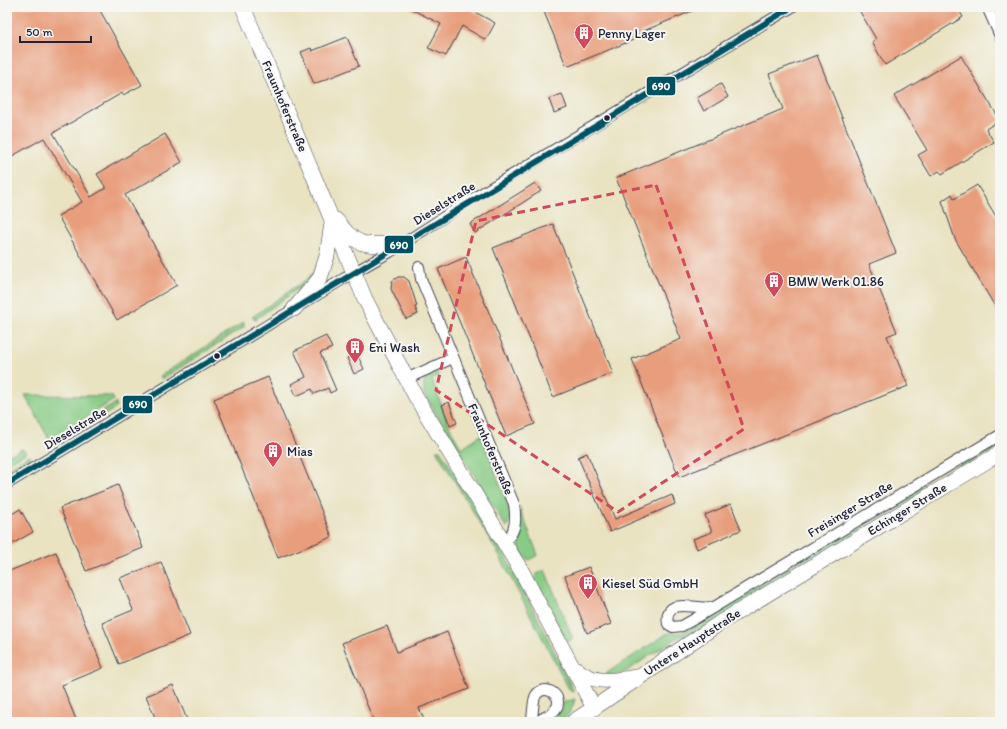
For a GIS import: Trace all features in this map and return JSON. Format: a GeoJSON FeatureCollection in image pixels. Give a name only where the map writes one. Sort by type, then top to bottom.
{"type":"FeatureCollection","features":[{"type":"Feature","properties":{"kind":"main road","name":"Fraunhoferstraße"},"geometry":{"type":"LineString","coordinates":[[243,7],[353,273],[406,379],[505,540],[594,708]]}},
{"type":"Feature","properties":{"kind":"main road"},"geometry":{"type":"LineString","coordinates":[[326,206],[341,227],[353,239],[362,244],[369,246],[404,243]]}},
{"type":"Feature","properties":{"kind":"main road"},"geometry":{"type":"LineString","coordinates":[[294,309],[320,278],[327,256],[332,222]]}},
{"type":"Feature","properties":{"kind":"main road","name":"Echinger Straße"},"geometry":{"type":"LineString","coordinates":[[813,565],[1000,452]]}},
{"type":"Feature","properties":{"kind":"main road","name":"Untere Hauptstraße"},"geometry":{"type":"LineString","coordinates":[[573,722],[638,677],[813,565]]}},
{"type":"Feature","properties":{"kind":"main road"},"geometry":{"type":"LineString","coordinates":[[571,663],[582,674],[591,679],[603,681],[638,677]]}},
{"type":"Feature","properties":{"kind":"street","name":"Dieselstraße"},"geometry":{"type":"LineString","coordinates":[[7,484],[404,243],[464,204],[792,7]]}},
{"type":"Feature","properties":{"kind":"street"},"geometry":{"type":"LineString","coordinates":[[987,7],[1000,36]]}},
{"type":"Feature","properties":{"kind":"street","name":"Fraunhoferstraße"},"geometry":{"type":"LineString","coordinates":[[419,267],[420,279],[514,504],[514,524],[510,537],[505,540]]}},
{"type":"Feature","properties":{"kind":"street"},"geometry":{"type":"LineString","coordinates":[[406,379],[453,358]]}},
{"type":"Feature","properties":{"kind":"street","name":"Freisinger Straße"},"geometry":{"type":"LineString","coordinates":[[714,607],[1000,435]]}},
{"type":"Feature","properties":{"kind":"street"},"geometry":{"type":"LineString","coordinates":[[531,722],[534,713],[535,696],[539,691],[553,691],[557,696],[558,706],[554,711],[537,722]]}},
{"type":"Feature","properties":{"kind":"highlighted area"},"geometry":{"type":"Polygon","coordinates":[[[656,185],[744,429],[618,512],[436,390],[476,221],[656,185]]]}},
{"type":"Feature","properties":{"kind":"green space"},"geometry":{"type":"Polygon","coordinates":[[[317,267],[319,268],[309,281],[256,319],[252,317],[307,279],[317,267]]]}},
{"type":"Feature","properties":{"kind":"green space"},"geometry":{"type":"Polygon","coordinates":[[[244,322],[244,327],[162,379],[160,376],[244,322]]]}},
{"type":"Feature","properties":{"kind":"green space"},"geometry":{"type":"Polygon","coordinates":[[[437,372],[439,376],[432,379],[449,426],[461,448],[481,435],[509,508],[510,518],[507,527],[424,394],[425,380],[430,375],[437,372]]]}},
{"type":"Feature","properties":{"kind":"green space"},"geometry":{"type":"Polygon","coordinates":[[[25,395],[112,396],[114,400],[49,439],[25,395]]]}},
{"type":"Feature","properties":{"kind":"green space"},"geometry":{"type":"Polygon","coordinates":[[[116,403],[116,408],[53,445],[50,444],[116,403]]]}},
{"type":"Feature","properties":{"kind":"green space"},"geometry":{"type":"Polygon","coordinates":[[[1000,440],[1000,446],[713,623],[675,639],[625,672],[607,678],[607,673],[668,633],[680,633],[693,627],[794,564],[1000,440]]]}},
{"type":"Feature","properties":{"kind":"green space"},"geometry":{"type":"Polygon","coordinates":[[[22,449],[27,452],[7,464],[7,456],[22,449]]]}},
{"type":"Feature","properties":{"kind":"green space"},"geometry":{"type":"Polygon","coordinates":[[[436,450],[440,450],[505,556],[545,632],[574,692],[570,691],[499,555],[436,450]]]}},
{"type":"Feature","properties":{"kind":"green space"},"geometry":{"type":"Polygon","coordinates":[[[30,455],[30,460],[7,474],[7,469],[30,455]]]}},
{"type":"Feature","properties":{"kind":"green space"},"geometry":{"type":"Polygon","coordinates":[[[519,506],[538,555],[529,560],[523,557],[520,550],[519,506]]]}},
{"type":"Feature","properties":{"kind":"green space"},"geometry":{"type":"Polygon","coordinates":[[[545,570],[573,639],[569,641],[566,640],[534,580],[537,574],[545,570]]]}},
{"type":"Feature","properties":{"kind":"green space"},"geometry":{"type":"Polygon","coordinates":[[[575,699],[569,714],[566,717],[558,721],[546,722],[560,713],[564,702],[575,699]]]}},
{"type":"Feature","properties":{"kind":"building"},"geometry":{"type":"Polygon","coordinates":[[[7,7],[98,7],[142,85],[123,95],[122,93],[53,133],[91,197],[106,188],[97,174],[165,134],[182,162],[125,195],[177,285],[117,320],[58,216],[82,202],[44,138],[7,159],[7,7]]]}},
{"type":"Feature","properties":{"kind":"building"},"geometry":{"type":"Polygon","coordinates":[[[407,7],[466,7],[495,23],[486,40],[462,26],[446,56],[428,48],[441,24],[407,7]]]}},
{"type":"Feature","properties":{"kind":"building","name":"Penny Lager"},"geometry":{"type":"Polygon","coordinates":[[[542,7],[702,7],[641,32],[643,36],[569,66],[568,64],[566,65],[542,7]]]}},
{"type":"Feature","properties":{"kind":"building"},"geometry":{"type":"Polygon","coordinates":[[[864,7],[957,7],[963,17],[885,65],[872,42],[876,39],[859,10],[864,7]]]}},
{"type":"Feature","properties":{"kind":"building"},"geometry":{"type":"Polygon","coordinates":[[[347,37],[359,66],[314,84],[301,52],[311,48],[312,51],[347,37]]]}},
{"type":"Feature","properties":{"kind":"building","name":"BMW Werk 01.86"},"geometry":{"type":"Polygon","coordinates":[[[817,55],[896,253],[869,264],[897,332],[887,336],[908,386],[679,477],[632,359],[681,339],[616,178],[783,109],[769,74],[817,55]]]}},
{"type":"Feature","properties":{"kind":"building"},"geometry":{"type":"Polygon","coordinates":[[[961,56],[1000,120],[986,129],[994,142],[942,174],[939,171],[931,176],[918,155],[927,150],[894,96],[961,56]]]}},
{"type":"Feature","properties":{"kind":"building"},"geometry":{"type":"Polygon","coordinates":[[[721,84],[728,97],[704,111],[697,98],[721,84]]]}},
{"type":"Feature","properties":{"kind":"building"},"geometry":{"type":"Polygon","coordinates":[[[562,94],[567,108],[554,113],[549,99],[562,94]]]}},
{"type":"Feature","properties":{"kind":"building"},"geometry":{"type":"Polygon","coordinates":[[[535,183],[541,191],[475,233],[470,224],[535,183]]]}},
{"type":"Feature","properties":{"kind":"building"},"geometry":{"type":"Polygon","coordinates":[[[977,185],[1000,223],[1000,315],[955,239],[942,201],[952,194],[954,199],[977,185]]]}},
{"type":"Feature","properties":{"kind":"building"},"geometry":{"type":"Polygon","coordinates":[[[553,224],[613,373],[553,397],[493,248],[553,224]]]}},
{"type":"Feature","properties":{"kind":"building"},"geometry":{"type":"Polygon","coordinates":[[[466,257],[535,424],[506,436],[438,269],[466,257]]]}},
{"type":"Feature","properties":{"kind":"building"},"geometry":{"type":"Polygon","coordinates":[[[398,277],[404,277],[409,281],[417,306],[415,307],[418,314],[406,319],[391,289],[392,281],[398,277]]]}},
{"type":"Feature","properties":{"kind":"building"},"geometry":{"type":"Polygon","coordinates":[[[326,336],[332,348],[320,353],[336,390],[330,393],[328,388],[314,394],[312,389],[296,396],[291,384],[306,377],[294,351],[326,336]]]}},
{"type":"Feature","properties":{"kind":"building","name":"Eni Wash"},"geometry":{"type":"Polygon","coordinates":[[[357,354],[364,369],[354,374],[347,358],[357,354]]]}},
{"type":"Feature","properties":{"kind":"building","name":"Mias"},"geometry":{"type":"Polygon","coordinates":[[[268,377],[332,537],[278,558],[214,399],[268,377]]]}},
{"type":"Feature","properties":{"kind":"building"},"geometry":{"type":"Polygon","coordinates":[[[449,402],[457,423],[450,426],[442,405],[449,402]]]}},
{"type":"Feature","properties":{"kind":"building"},"geometry":{"type":"Polygon","coordinates":[[[587,453],[615,519],[672,495],[675,504],[610,532],[578,457],[587,453]]]}},
{"type":"Feature","properties":{"kind":"building"},"geometry":{"type":"Polygon","coordinates":[[[118,485],[143,548],[86,571],[60,508],[118,485]]]}},
{"type":"Feature","properties":{"kind":"building"},"geometry":{"type":"Polygon","coordinates":[[[731,504],[741,530],[697,549],[693,539],[712,532],[705,515],[731,504]]]}},
{"type":"Feature","properties":{"kind":"building"},"geometry":{"type":"Polygon","coordinates":[[[20,509],[33,532],[7,547],[7,517],[20,509]]]}},
{"type":"Feature","properties":{"kind":"building"},"geometry":{"type":"Polygon","coordinates":[[[56,552],[103,668],[62,685],[77,722],[7,722],[7,572],[56,552]]]}},
{"type":"Feature","properties":{"kind":"building"},"geometry":{"type":"Polygon","coordinates":[[[161,562],[190,635],[119,664],[102,623],[133,610],[120,578],[161,562]]]}},
{"type":"Feature","properties":{"kind":"building","name":"Kiesel Süd GmbH"},"geometry":{"type":"Polygon","coordinates":[[[589,567],[611,624],[587,633],[565,576],[589,567]]]}},
{"type":"Feature","properties":{"kind":"building"},"geometry":{"type":"Polygon","coordinates":[[[387,626],[397,652],[447,632],[469,689],[419,708],[425,722],[374,722],[342,643],[387,626]]]}},
{"type":"Feature","properties":{"kind":"building"},"geometry":{"type":"Polygon","coordinates":[[[173,685],[188,722],[157,722],[146,696],[173,685]]]}},
{"type":"Feature","properties":{"kind":"transit line","name":"690"},"geometry":{"type":"LineString","coordinates":[[7,484],[792,7]]}},
{"type":"Feature","properties":{"kind":"place","name":"Penny Lager"},"geometry":{"type":"Point","coordinates":[584,50]}},
{"type":"Feature","properties":{"kind":"place","name":"BMW Werk 01.86"},"geometry":{"type":"Point","coordinates":[774,298]}},
{"type":"Feature","properties":{"kind":"place","name":"Eni Wash"},"geometry":{"type":"Point","coordinates":[355,364]}},
{"type":"Feature","properties":{"kind":"place","name":"Mias"},"geometry":{"type":"Point","coordinates":[273,468]}},
{"type":"Feature","properties":{"kind":"place","name":"Kiesel Süd GmbH"},"geometry":{"type":"Point","coordinates":[588,600]}}]}
